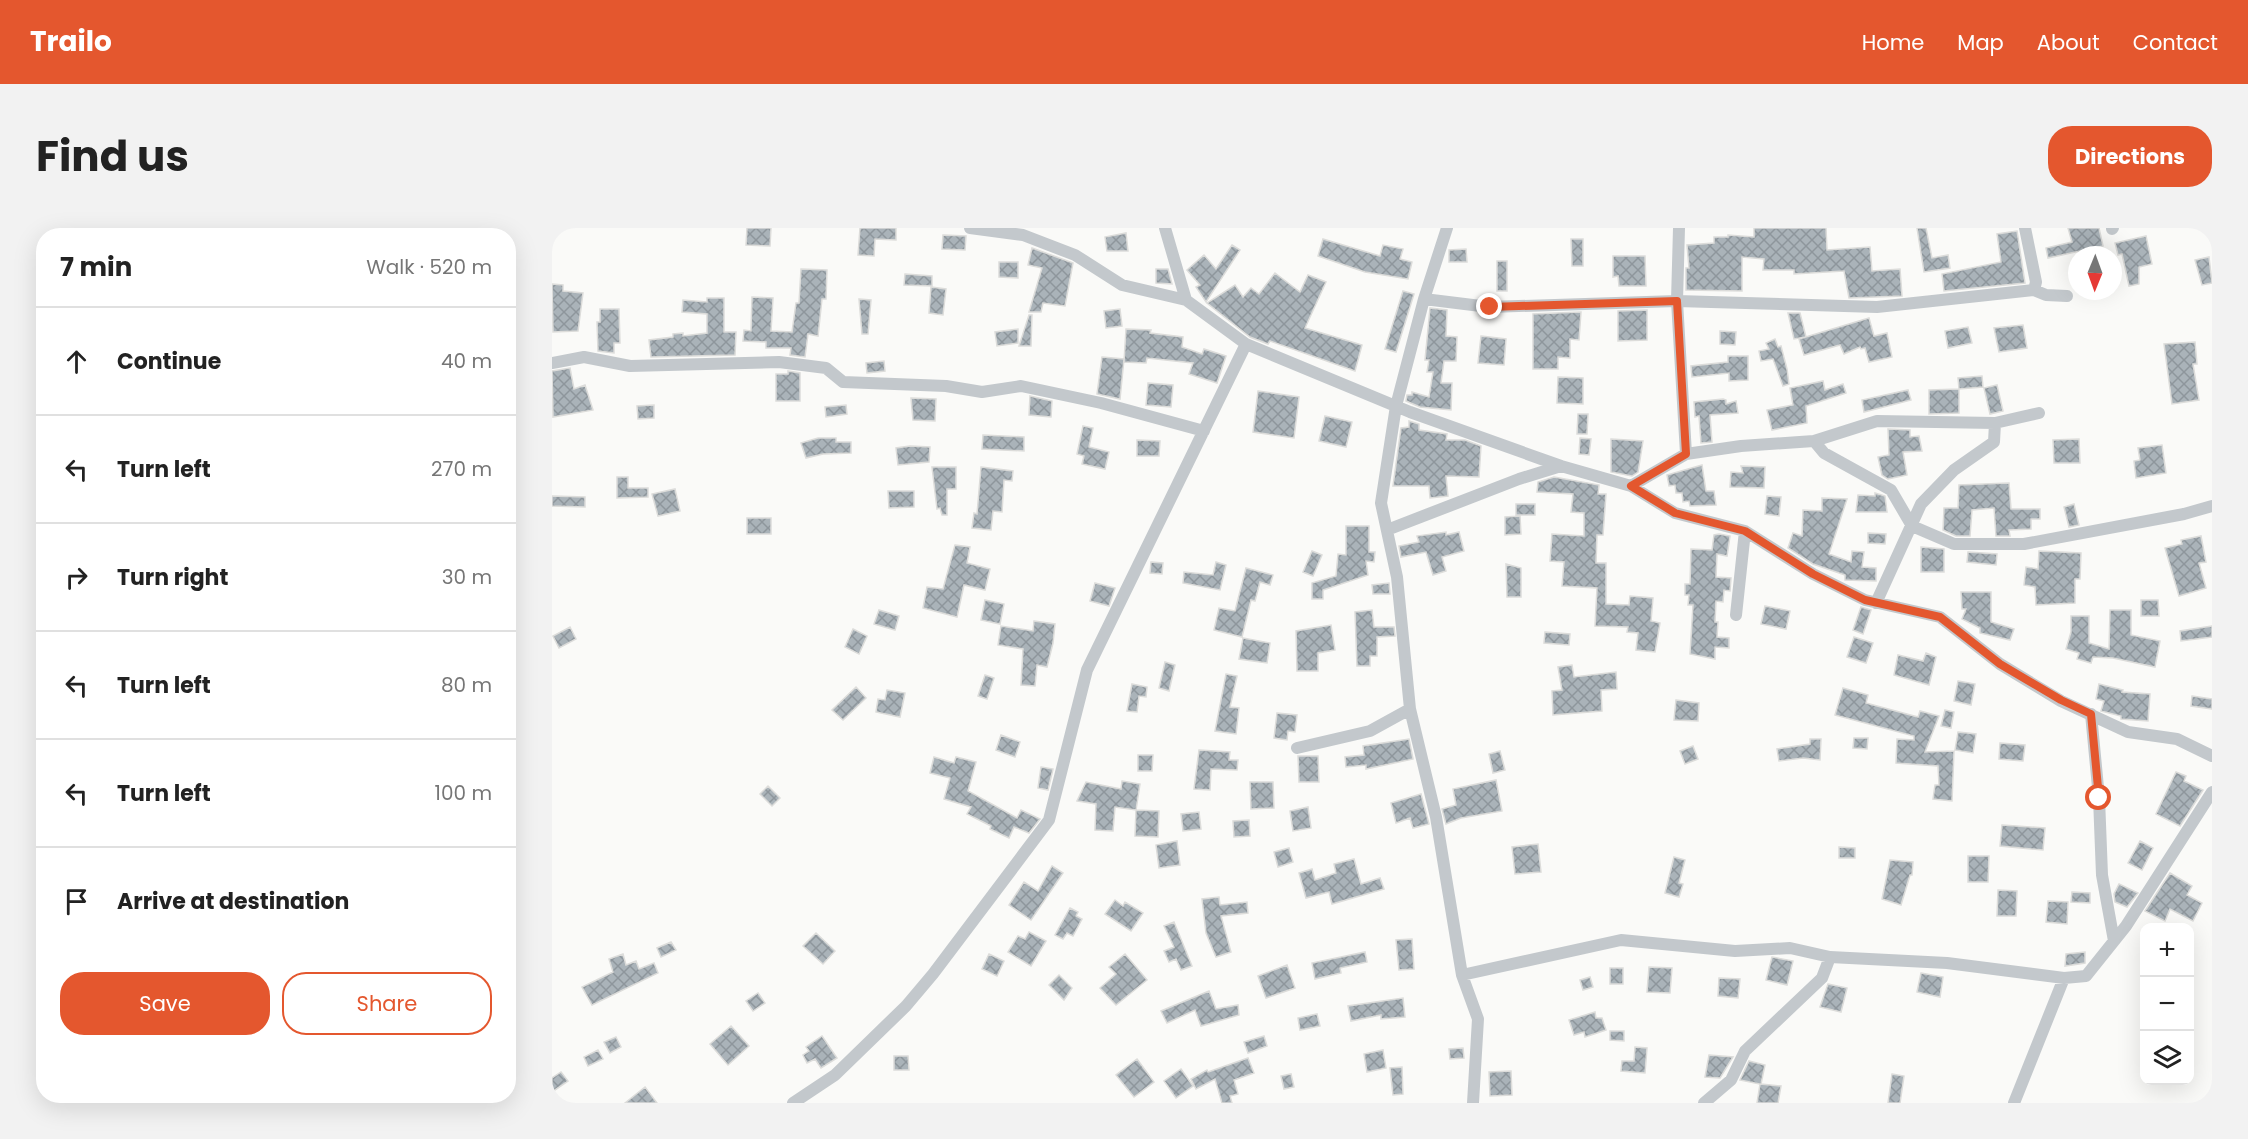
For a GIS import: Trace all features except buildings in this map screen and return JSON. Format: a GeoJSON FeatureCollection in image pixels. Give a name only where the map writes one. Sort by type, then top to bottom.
{"type":"FeatureCollection","features":[{"type":"Feature","properties":{"kind":"street"},"geometry":{"type":"LineString","coordinates":[[970,228],[1023,235],[1075,255],[1122,285],[1186,300],[1246,344],[1396,406],[1561,466],[1631,486],[1675,513],[1745,531],[1813,574],[1876,603],[1940,617],[2000,664],[2061,700],[2128,732],[2177,740],[2212,756]]}},
{"type":"Feature","properties":{"kind":"street"},"geometry":{"type":"LineString","coordinates":[[1165,228],[1186,300]]}},
{"type":"Feature","properties":{"kind":"street"},"geometry":{"type":"LineString","coordinates":[[1447,228],[1424,299],[1396,406],[1380,503],[1397,577],[1410,709],[1436,817],[1462,975],[1478,1019],[1473,1103]]}},
{"type":"Feature","properties":{"kind":"street"},"geometry":{"type":"LineString","coordinates":[[1679,228],[1677,301],[1686,454]]}},
{"type":"Feature","properties":{"kind":"street"},"geometry":{"type":"LineString","coordinates":[[2025,228],[2036,282],[2034,290]]}},
{"type":"Feature","properties":{"kind":"street"},"geometry":{"type":"LineString","coordinates":[[1424,299],[1490,307],[1677,301],[1877,307],[2034,290],[2046,295],[2067,296]]}},
{"type":"Feature","properties":{"kind":"street"},"geometry":{"type":"LineString","coordinates":[[793,1103],[835,1075],[906,1006],[933,974],[1049,820],[1087,670],[1246,344]]}},
{"type":"Feature","properties":{"kind":"street"},"geometry":{"type":"LineString","coordinates":[[552,363],[584,357],[630,366],[778,362],[826,369],[843,382],[946,386],[982,392],[1021,386],[1101,403],[1203,431]]}},
{"type":"Feature","properties":{"kind":"street"},"geometry":{"type":"LineString","coordinates":[[1631,486],[1686,454],[1741,446],[1814,441],[1877,421],[1995,423],[2039,413]]}},
{"type":"Feature","properties":{"kind":"street"},"geometry":{"type":"LineString","coordinates":[[1876,603],[1921,504],[1954,470],[1994,442],[1995,423]]}},
{"type":"Feature","properties":{"kind":"street"},"geometry":{"type":"LineString","coordinates":[[1814,441],[1824,453],[1891,490],[1912,526],[1954,544],[2024,544],[2184,514],[2212,506]]}},
{"type":"Feature","properties":{"kind":"street"},"geometry":{"type":"LineString","coordinates":[[1387,530],[1519,479],[1561,466]]}},
{"type":"Feature","properties":{"kind":"street"},"geometry":{"type":"LineString","coordinates":[[1736,615],[1745,531]]}},
{"type":"Feature","properties":{"kind":"street"},"geometry":{"type":"LineString","coordinates":[[1297,748],[1370,731],[1410,709]]}},
{"type":"Feature","properties":{"kind":"street"},"geometry":{"type":"LineString","coordinates":[[2091,714],[2099,798],[2102,875],[2114,941]]}},
{"type":"Feature","properties":{"kind":"street"},"geometry":{"type":"LineString","coordinates":[[1462,975],[1622,940],[1735,951],[1790,948],[1830,957],[1947,963],[2064,978],[2086,976],[2114,941],[2212,792]]}},
{"type":"Feature","properties":{"kind":"street"},"geometry":{"type":"LineString","coordinates":[[1704,1103],[1731,1080],[1745,1051],[1822,978],[1830,957]]}},
{"type":"Feature","properties":{"kind":"street"},"geometry":{"type":"LineString","coordinates":[[2014,1103],[2064,978]]}},
{"type":"Feature","properties":{"kind":"route"},"geometry":{"type":"LineString","coordinates":[[1490,307],[1677,301],[1686,454],[1631,486],[1675,513],[1745,531],[1813,574],[1865,600],[1940,617],[2000,664],[2061,700],[2091,714],[2099,798]]}}]}
